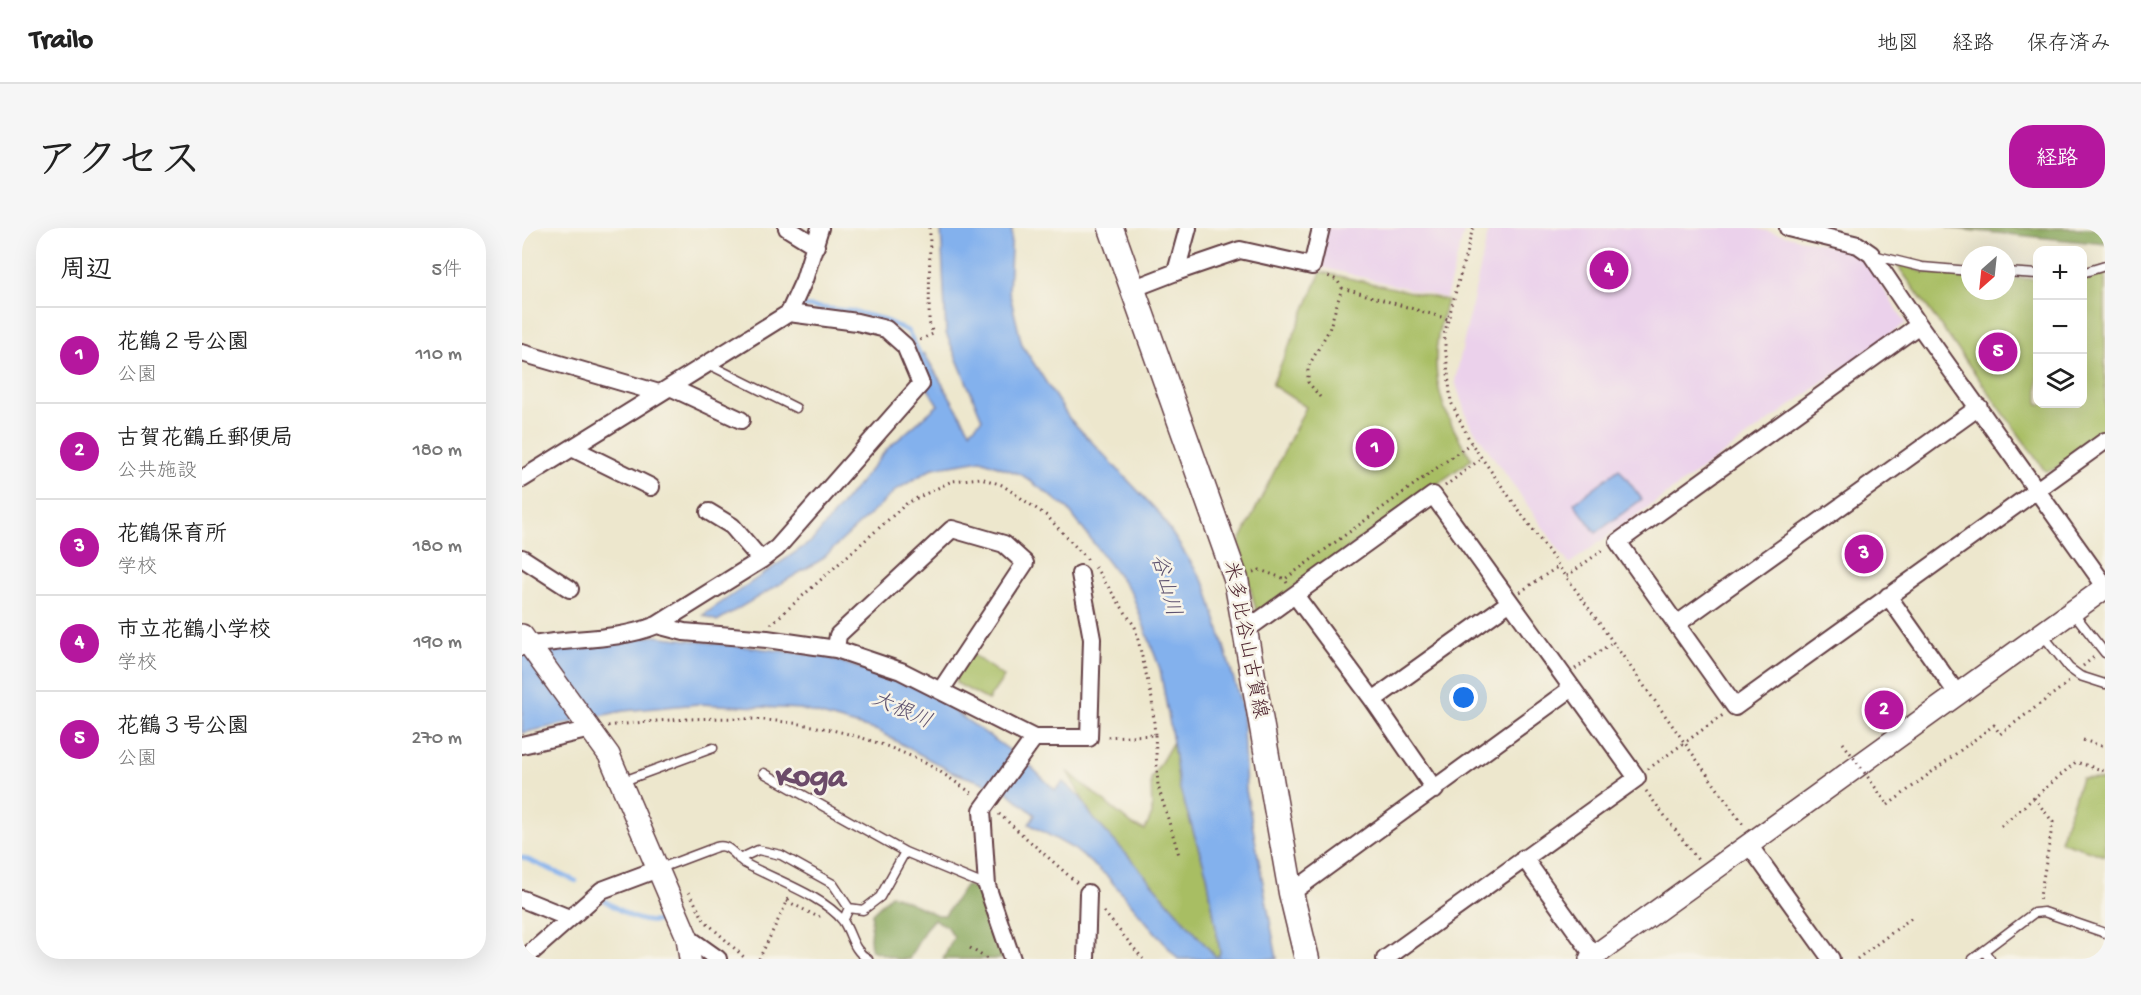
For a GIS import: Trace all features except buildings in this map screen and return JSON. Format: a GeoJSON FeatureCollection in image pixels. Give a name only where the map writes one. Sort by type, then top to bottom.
{"type":"FeatureCollection","features":[{"type":"Feature","properties":{"kind":"main road","name":"米多比谷山古賀線"},"geometry":{"type":"LineString","coordinates":[[1111,228],[1236,579],[1267,765],[1291,893],[1307,959]]}},
{"type":"Feature","properties":{"kind":"street"},"geometry":{"type":"LineString","coordinates":[[787,228],[816,246]]}},
{"type":"Feature","properties":{"kind":"street"},"geometry":{"type":"LineString","coordinates":[[522,479],[789,313],[804,280],[820,228]]}},
{"type":"Feature","properties":{"kind":"street"},"geometry":{"type":"LineString","coordinates":[[1176,272],[1188,228]]}},
{"type":"Feature","properties":{"kind":"street"},"geometry":{"type":"LineString","coordinates":[[1132,289],[1240,249],[1312,266],[1321,228]]}},
{"type":"Feature","properties":{"kind":"street"},"geometry":{"type":"LineString","coordinates":[[1524,858],[1592,958],[2105,587],[1871,254],[1858,245],[1788,228]]}},
{"type":"Feature","properties":{"kind":"street"},"geometry":{"type":"LineString","coordinates":[[527,644],[587,639],[646,629],[657,625],[761,560],[777,548],[921,384],[905,346],[886,329],[857,322],[789,313]]}},
{"type":"Feature","properties":{"kind":"street"},"geometry":{"type":"LineString","coordinates":[[1919,325],[1618,542],[1734,707],[2105,441]]}},
{"type":"Feature","properties":{"kind":"street"},"geometry":{"type":"LineString","coordinates":[[522,353],[665,390],[741,420]]}},
{"type":"Feature","properties":{"kind":"street"},"geometry":{"type":"LineString","coordinates":[[1677,624],[1979,407]]}},
{"type":"Feature","properties":{"kind":"street"},"geometry":{"type":"LineString","coordinates":[[572,448],[651,487]]}},
{"type":"Feature","properties":{"kind":"street"},"geometry":{"type":"LineString","coordinates":[[1246,630],[1433,495],[1637,778],[1384,959]]}},
{"type":"Feature","properties":{"kind":"street"},"geometry":{"type":"LineString","coordinates":[[709,512],[732,526],[761,560]]}},
{"type":"Feature","properties":{"kind":"street"},"geometry":{"type":"LineString","coordinates":[[836,648],[838,635],[952,529],[1004,544],[1025,563],[941,690]]}},
{"type":"Feature","properties":{"kind":"street"},"geometry":{"type":"LineString","coordinates":[[522,558],[570,589]]}},
{"type":"Feature","properties":{"kind":"street"},"geometry":{"type":"LineString","coordinates":[[657,625],[684,632],[836,648],[901,671],[1034,738],[1089,738],[1092,639],[1080,574]]}},
{"type":"Feature","properties":{"kind":"street"},"geometry":{"type":"LineString","coordinates":[[1295,595],[1373,700],[1435,790]]}},
{"type":"Feature","properties":{"kind":"street"},"geometry":{"type":"LineString","coordinates":[[1888,596],[1958,695]]}},
{"type":"Feature","properties":{"kind":"street"},"geometry":{"type":"LineString","coordinates":[[1373,700],[1510,602]]}},
{"type":"Feature","properties":{"kind":"street"},"geometry":{"type":"LineString","coordinates":[[527,644],[609,755],[687,937],[690,959]]}},
{"type":"Feature","properties":{"kind":"street"},"geometry":{"type":"LineString","coordinates":[[1291,893],[1435,790],[1568,683]]}},
{"type":"Feature","properties":{"kind":"street"},"geometry":{"type":"LineString","coordinates":[[522,745],[591,729]]}},
{"type":"Feature","properties":{"kind":"street"},"geometry":{"type":"LineString","coordinates":[[1012,959],[987,886],[982,810],[1034,738]]}},
{"type":"Feature","properties":{"kind":"street"},"geometry":{"type":"LineString","coordinates":[[1749,845],[1825,957]]}},
{"type":"Feature","properties":{"kind":"street"},"geometry":{"type":"LineString","coordinates":[[524,959],[602,890],[658,869]]}},
{"type":"Feature","properties":{"kind":"street"},"geometry":{"type":"LineString","coordinates":[[1086,959],[1088,894]]}},
{"type":"Feature","properties":{"kind":"street"},"geometry":{"type":"LineString","coordinates":[[522,899],[569,918]]}},
{"type":"Feature","properties":{"kind":"street"},"geometry":{"type":"LineString","coordinates":[[687,937],[718,959]]}},
{"type":"Feature","properties":{"kind":"lane"},"geometry":{"type":"LineString","coordinates":[[1871,254],[1922,267],[1961,270]]}},
{"type":"Feature","properties":{"kind":"lane"},"geometry":{"type":"LineString","coordinates":[[2087,271],[2105,266]]}},
{"type":"Feature","properties":{"kind":"lane"},"geometry":{"type":"LineString","coordinates":[[2015,273],[2033,274]]}},
{"type":"Feature","properties":{"kind":"lane"},"geometry":{"type":"LineString","coordinates":[[707,364],[796,408]]}},
{"type":"Feature","properties":{"kind":"lane"},"geometry":{"type":"LineString","coordinates":[[2072,611],[2103,652]]}},
{"type":"Feature","properties":{"kind":"lane"},"geometry":{"type":"LineString","coordinates":[[2042,634],[2069,668],[2105,684]]}},
{"type":"Feature","properties":{"kind":"lane"},"geometry":{"type":"LineString","coordinates":[[621,782],[713,748]]}},
{"type":"Feature","properties":{"kind":"lane"},"geometry":{"type":"LineString","coordinates":[[764,773],[905,852],[987,886]]}},
{"type":"Feature","properties":{"kind":"lane"},"geometry":{"type":"LineString","coordinates":[[658,869],[720,846],[727,848],[743,863],[819,902],[843,921],[855,948],[868,959]]}},
{"type":"Feature","properties":{"kind":"lane"},"geometry":{"type":"LineString","coordinates":[[739,859],[758,850],[781,855],[833,884],[849,908],[863,910],[880,897],[905,852]]}},
{"type":"Feature","properties":{"kind":"lane"},"geometry":{"type":"LineString","coordinates":[[843,921],[849,908]]}},
{"type":"Feature","properties":{"kind":"lane"},"geometry":{"type":"LineString","coordinates":[[1973,959],[2037,913],[2043,912],[2105,933]]}},
{"type":"Feature","properties":{"kind":"lane"},"geometry":{"type":"LineString","coordinates":[[1984,951],[1990,959]]}},
{"type":"Feature","properties":{"kind":"path"},"geometry":{"type":"LineString","coordinates":[[930,228],[929,322],[933,334]]}},
{"type":"Feature","properties":{"kind":"path"},"geometry":{"type":"LineString","coordinates":[[1473,228],[1444,335],[1451,402],[1471,443],[1744,824],[1749,845]]}},
{"type":"Feature","properties":{"kind":"path"},"geometry":{"type":"LineString","coordinates":[[1312,266],[1315,271],[1337,280],[1342,288],[1448,319]]}},
{"type":"Feature","properties":{"kind":"path"},"geometry":{"type":"LineString","coordinates":[[1320,397],[1308,382],[1308,367],[1329,330],[1342,288]]}},
{"type":"Feature","properties":{"kind":"path"},"geometry":{"type":"LineString","coordinates":[[1285,579],[1471,443]]}},
{"type":"Feature","properties":{"kind":"path"},"geometry":{"type":"LineString","coordinates":[[1433,495],[1482,458]]}},
{"type":"Feature","properties":{"kind":"path"},"geometry":{"type":"LineString","coordinates":[[1567,576],[1618,542]]}},
{"type":"Feature","properties":{"kind":"path"},"geometry":{"type":"LineString","coordinates":[[1510,602],[1517,594],[1559,566]]}},
{"type":"Feature","properties":{"kind":"path"},"geometry":{"type":"LineString","coordinates":[[1236,579],[1260,570],[1285,579],[1295,595]]}},
{"type":"Feature","properties":{"kind":"path"},"geometry":{"type":"LineString","coordinates":[[1568,683],[1612,642]]}},
{"type":"Feature","properties":{"kind":"path"},"geometry":{"type":"LineString","coordinates":[[1843,743],[1888,805],[1994,725],[2000,734],[2072,680],[2076,673],[2103,652]]}},
{"type":"Feature","properties":{"kind":"path"},"geometry":{"type":"LineString","coordinates":[[1708,873],[1637,778],[1734,707]]}},
{"type":"Feature","properties":{"kind":"path"},"geometry":{"type":"LineString","coordinates":[[613,736],[607,726],[690,717],[767,718],[839,730],[917,759],[986,802],[1088,894],[1143,959]]}},
{"type":"Feature","properties":{"kind":"path"},"geometry":{"type":"LineString","coordinates":[[1155,735],[1158,786],[1179,855]]}},
{"type":"Feature","properties":{"kind":"path"},"geometry":{"type":"LineString","coordinates":[[2083,740],[2105,747]]}},
{"type":"Feature","properties":{"kind":"path"},"geometry":{"type":"LineString","coordinates":[[2001,826],[2076,762],[2105,771]]}},
{"type":"Feature","properties":{"kind":"path"},"geometry":{"type":"LineString","coordinates":[[2034,798],[2053,822],[2037,913]]}},
{"type":"Feature","properties":{"kind":"path"},"geometry":{"type":"LineString","coordinates":[[759,959],[794,888]]}},
{"type":"Feature","properties":{"kind":"path"},"geometry":{"type":"LineString","coordinates":[[689,891],[704,920],[746,959]]}},
{"type":"Feature","properties":{"kind":"path"},"geometry":{"type":"LineString","coordinates":[[1857,959],[1914,916]]}},
{"type":"Feature","properties":{"kind":"path"},"geometry":{"type":"LineString","coordinates":[[970,948],[987,959]]}},
{"type":"Feature","properties":{"kind":"shaded area"},"geometry":{"type":"Polygon","coordinates":[[[1327,228],[1465,228],[1446,298],[1317,266],[1327,228]]]}},
{"type":"Feature","properties":{"kind":"shaded area"},"geometry":{"type":"Polygon","coordinates":[[[1489,228],[1754,228],[1860,253],[1906,323],[1569,564],[1468,421],[1455,381],[1489,228]]]}},
{"type":"Feature","properties":{"kind":"green space"},"geometry":{"type":"Polygon","coordinates":[[[1947,228],[2105,228],[2105,244],[1947,228]]]}},
{"type":"Feature","properties":{"kind":"green space"},"geometry":{"type":"Polygon","coordinates":[[[1895,262],[1923,272],[1961,275],[1961,300],[2015,300],[2015,278],[2033,279],[2033,408],[2087,408],[2087,277],[2105,272],[2105,432],[2053,470],[2045,471],[1895,262]]]}},
{"type":"Feature","properties":{"kind":"green space"},"geometry":{"type":"Polygon","coordinates":[[[1321,272],[1447,300],[1436,354],[1438,386],[1448,416],[1472,459],[1257,614],[1239,543],[1306,407],[1272,385],[1321,272]]]}},
{"type":"Feature","properties":{"kind":"green space"},"geometry":{"type":"Polygon","coordinates":[[[972,654],[1004,677],[988,700],[956,683],[956,675],[972,654]]]}},
{"type":"Feature","properties":{"kind":"green space"},"geometry":{"type":"Polygon","coordinates":[[[1173,742],[1179,786],[1207,875],[1219,956],[1215,956],[1093,818],[1067,771],[1133,825],[1145,830],[1152,814],[1151,779],[1173,742]]]}},
{"type":"Feature","properties":{"kind":"green space"},"geometry":{"type":"Polygon","coordinates":[[[2081,778],[2105,780],[2105,856],[2060,841],[2081,778]]]}},
{"type":"Feature","properties":{"kind":"green space"},"geometry":{"type":"Polygon","coordinates":[[[965,886],[974,887],[985,894],[1003,959],[943,959],[954,937],[946,926],[934,919],[926,928],[909,959],[897,959],[871,950],[872,913],[891,895],[937,915],[945,915],[965,886]]]}},
{"type":"Feature","properties":{"kind":"water"},"geometry":{"type":"Polygon","coordinates":[[[941,228],[1012,228],[1009,291],[1022,345],[1069,418],[1159,513],[1206,586],[1242,707],[1246,790],[1277,959],[1178,959],[1107,876],[1074,849],[1029,824],[1035,815],[1005,790],[952,772],[878,731],[800,709],[698,704],[623,711],[522,733],[522,655],[553,647],[655,636],[824,656],[924,690],[1025,761],[1055,790],[1063,782],[1080,797],[1093,818],[1215,956],[1219,956],[1207,875],[1179,786],[1160,669],[1132,594],[1067,508],[1022,475],[981,460],[933,468],[896,490],[821,560],[717,621],[703,615],[812,541],[887,449],[938,405],[911,360],[924,353],[970,431],[982,419],[946,333],[941,228]]]}},
{"type":"Feature","properties":{"kind":"water"},"geometry":{"type":"Polygon","coordinates":[[[1619,469],[1642,499],[1596,533],[1574,503],[1619,469]]]}},
{"type":"Feature","properties":{"kind":"waterway"},"geometry":{"type":"LineString","coordinates":[[804,306],[851,311],[882,319],[908,331],[922,358]]}},
{"type":"Feature","properties":{"kind":"waterway"},"geometry":{"type":"LineString","coordinates":[[522,857],[576,881]]}},
{"type":"Feature","properties":{"kind":"waterway"},"geometry":{"type":"LineString","coordinates":[[605,901],[636,919],[658,921]]}},
{"type":"Feature","properties":{"kind":"place","name":"市立花鶴小学校"},"geometry":{"type":"Point","coordinates":[1609,270]}},
{"type":"Feature","properties":{"kind":"place","name":"花鶴３号公園"},"geometry":{"type":"Point","coordinates":[1998,352]}},
{"type":"Feature","properties":{"kind":"place","name":"花鶴２号公園"},"geometry":{"type":"Point","coordinates":[1375,448]}},
{"type":"Feature","properties":{"kind":"place","name":"花鶴保育所"},"geometry":{"type":"Point","coordinates":[1864,554]}},
{"type":"Feature","properties":{"kind":"place","name":"古賀花鶴丘郵便局"},"geometry":{"type":"Point","coordinates":[1884,710]}},
{"type":"Feature","properties":{"kind":"district","name":"Koga"},"geometry":{"type":"Point","coordinates":[811,779]}},
{"type":"Feature","properties":{"kind":"water label","name":"谷山川"},"geometry":{"type":"Point","coordinates":[1164,586]}},
{"type":"Feature","properties":{"kind":"water label","name":"大根川"},"geometry":{"type":"Point","coordinates":[901,712]}}]}
